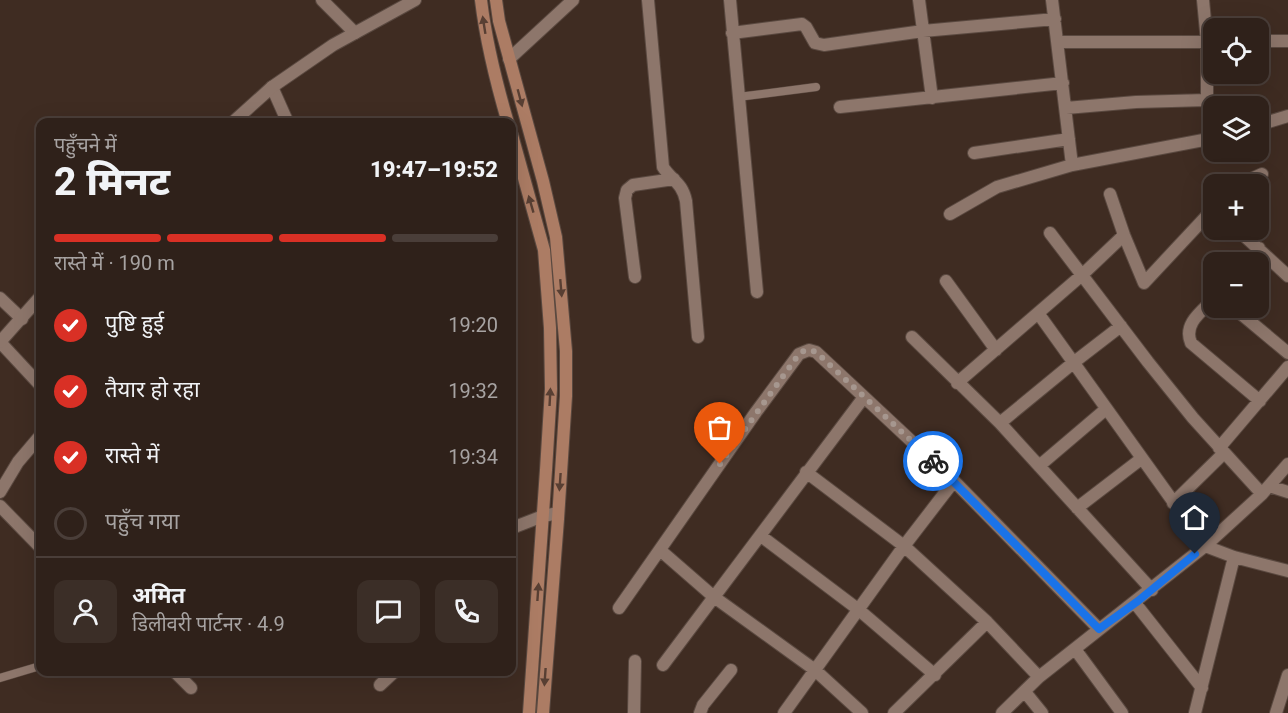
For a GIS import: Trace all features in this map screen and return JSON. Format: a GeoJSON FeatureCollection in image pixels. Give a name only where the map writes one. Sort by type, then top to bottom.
{"type":"FeatureCollection","features":[{"type":"Feature","properties":{"kind":"main road"},"geometry":{"type":"LineString","coordinates":[[481,0],[494,75],[507,118]]}},
{"type":"Feature","properties":{"kind":"main road"},"geometry":{"type":"LineString","coordinates":[[496,0],[499,21],[556,237],[566,351],[566,396],[543,713]]}},
{"type":"Feature","properties":{"kind":"main road"},"geometry":{"type":"LineString","coordinates":[[516,149],[544,250],[548,283],[551,389],[529,713]]}},
{"type":"Feature","properties":{"kind":"street"},"geometry":{"type":"LineString","coordinates":[[322,0],[355,33]]}},
{"type":"Feature","properties":{"kind":"street"},"geometry":{"type":"LineString","coordinates":[[238,118],[272,87],[333,45],[416,0]]}},
{"type":"Feature","properties":{"kind":"street"},"geometry":{"type":"LineString","coordinates":[[509,59],[573,0]]}},
{"type":"Feature","properties":{"kind":"street"},"geometry":{"type":"LineString","coordinates":[[648,0],[663,167],[667,175],[683,189],[686,201],[698,337]]}},
{"type":"Feature","properties":{"kind":"street"},"geometry":{"type":"LineString","coordinates":[[730,0],[757,292]]}},
{"type":"Feature","properties":{"kind":"street"},"geometry":{"type":"LineString","coordinates":[[919,0],[932,98]]}},
{"type":"Feature","properties":{"kind":"street"},"geometry":{"type":"LineString","coordinates":[[1052,0],[1072,165]]}},
{"type":"Feature","properties":{"kind":"street"},"geometry":{"type":"LineString","coordinates":[[1203,0],[1206,18]]}},
{"type":"Feature","properties":{"kind":"street"},"geometry":{"type":"LineString","coordinates":[[732,33],[802,24],[815,43],[824,45],[923,31],[1055,19]]}},
{"type":"Feature","properties":{"kind":"street"},"geometry":{"type":"LineString","coordinates":[[1269,41],[1288,41]]}},
{"type":"Feature","properties":{"kind":"street"},"geometry":{"type":"LineString","coordinates":[[1058,42],[1203,42]]}},
{"type":"Feature","properties":{"kind":"street"},"geometry":{"type":"LineString","coordinates":[[840,107],[1063,83]]}},
{"type":"Feature","properties":{"kind":"street"},"geometry":{"type":"LineString","coordinates":[[272,87],[286,118]]}},
{"type":"Feature","properties":{"kind":"street"},"geometry":{"type":"LineString","coordinates":[[1066,108],[1136,102],[1203,100]]}},
{"type":"Feature","properties":{"kind":"street"},"geometry":{"type":"LineString","coordinates":[[1269,122],[1288,116]]}},
{"type":"Feature","properties":{"kind":"street"},"geometry":{"type":"LineString","coordinates":[[974,153],[1069,139]]}},
{"type":"Feature","properties":{"kind":"street"},"geometry":{"type":"LineString","coordinates":[[950,214],[997,188],[1072,165],[1203,141]]}},
{"type":"Feature","properties":{"kind":"street"},"geometry":{"type":"LineString","coordinates":[[635,277],[625,198],[627,190],[633,185],[674,180]]}},
{"type":"Feature","properties":{"kind":"street"},"geometry":{"type":"LineString","coordinates":[[1110,194],[1144,283],[1203,220]]}},
{"type":"Feature","properties":{"kind":"street"},"geometry":{"type":"LineString","coordinates":[[1050,233],[1193,418],[1221,450],[1265,490],[1288,492]]}},
{"type":"Feature","properties":{"kind":"street"},"geometry":{"type":"LineString","coordinates":[[957,382],[1083,275],[1124,235]]}},
{"type":"Feature","properties":{"kind":"street"},"geometry":{"type":"LineString","coordinates":[[1250,240],[1288,276]]}},
{"type":"Feature","properties":{"kind":"street"},"geometry":{"type":"LineString","coordinates":[[1255,252],[1259,248]]}},
{"type":"Feature","properties":{"kind":"street"},"geometry":{"type":"LineString","coordinates":[[946,281],[996,350]]}},
{"type":"Feature","properties":{"kind":"street"},"geometry":{"type":"LineString","coordinates":[[0,298],[22,319]]}},
{"type":"Feature","properties":{"kind":"street"},"geometry":{"type":"LineString","coordinates":[[36,302],[0,342],[36,381]]}},
{"type":"Feature","properties":{"kind":"street"},"geometry":{"type":"LineString","coordinates":[[1203,311],[1189,326],[1187,334],[1191,343],[1260,401]]}},
{"type":"Feature","properties":{"kind":"street"},"geometry":{"type":"LineString","coordinates":[[1038,313],[1205,546],[1234,557],[1288,570]]}},
{"type":"Feature","properties":{"kind":"street"},"geometry":{"type":"LineString","coordinates":[[1246,318],[1288,353]]}},
{"type":"Feature","properties":{"kind":"street"},"geometry":{"type":"LineString","coordinates":[[1000,423],[1121,326]]}},
{"type":"Feature","properties":{"kind":"street"},"geometry":{"type":"LineString","coordinates":[[912,337],[1000,423],[1152,590]]}},
{"type":"Feature","properties":{"kind":"street"},"geometry":{"type":"LineString","coordinates":[[619,608],[756,412],[802,351],[816,352],[954,481],[1099,629]]}},
{"type":"Feature","properties":{"kind":"street"},"geometry":{"type":"LineString","coordinates":[[1173,503],[1221,450],[1288,367]]}},
{"type":"Feature","properties":{"kind":"street"},"geometry":{"type":"LineString","coordinates":[[663,665],[864,397]]}},
{"type":"Feature","properties":{"kind":"street"},"geometry":{"type":"LineString","coordinates":[[1039,465],[1106,410]]}},
{"type":"Feature","properties":{"kind":"street"},"geometry":{"type":"LineString","coordinates":[[0,492],[18,462],[36,441]]}},
{"type":"Feature","properties":{"kind":"street"},"geometry":{"type":"LineString","coordinates":[[1077,508],[1141,459]]}},
{"type":"Feature","properties":{"kind":"street"},"geometry":{"type":"LineString","coordinates":[[1002,713],[1040,677],[1205,546],[1265,490],[1288,464]]}},
{"type":"Feature","properties":{"kind":"street"},"geometry":{"type":"LineString","coordinates":[[806,472],[904,546],[987,622],[1040,677]]}},
{"type":"Feature","properties":{"kind":"street"},"geometry":{"type":"LineString","coordinates":[[784,713],[904,546],[954,481]]}},
{"type":"Feature","properties":{"kind":"street"},"geometry":{"type":"LineString","coordinates":[[0,506],[36,543]]}},
{"type":"Feature","properties":{"kind":"street"},"geometry":{"type":"LineString","coordinates":[[516,526],[558,513]]}},
{"type":"Feature","properties":{"kind":"street"},"geometry":{"type":"LineString","coordinates":[[761,536],[859,610],[934,675]]}},
{"type":"Feature","properties":{"kind":"street"},"geometry":{"type":"LineString","coordinates":[[660,550],[714,597],[815,670],[862,713]]}},
{"type":"Feature","properties":{"kind":"street"},"geometry":{"type":"LineString","coordinates":[[1195,713],[1234,557]]}},
{"type":"Feature","properties":{"kind":"street"},"geometry":{"type":"LineString","coordinates":[[1135,603],[1202,688]]}},
{"type":"Feature","properties":{"kind":"street"},"geometry":{"type":"LineString","coordinates":[[894,713],[987,622]]}},
{"type":"Feature","properties":{"kind":"street"},"geometry":{"type":"LineString","coordinates":[[1075,649],[1122,713]]}},
{"type":"Feature","properties":{"kind":"street"},"geometry":{"type":"LineString","coordinates":[[634,713],[635,661]]}},
{"type":"Feature","properties":{"kind":"street"},"geometry":{"type":"LineString","coordinates":[[700,713],[703,705],[731,670]]}},
{"type":"Feature","properties":{"kind":"street"},"geometry":{"type":"LineString","coordinates":[[1276,713],[1288,675]]}},
{"type":"Feature","properties":{"kind":"street"},"geometry":{"type":"LineString","coordinates":[[178,676],[192,688]]}},
{"type":"Feature","properties":{"kind":"street"},"geometry":{"type":"LineString","coordinates":[[380,685],[390,676]]}},
{"type":"Feature","properties":{"kind":"street"},"geometry":{"type":"LineString","coordinates":[[1024,692],[1042,713]]}},
{"type":"Feature","properties":{"kind":"lane"},"geometry":{"type":"LineString","coordinates":[[738,97],[816,87]]}},
{"type":"Feature","properties":{"kind":"lane"},"geometry":{"type":"LineString","coordinates":[[0,678],[36,667]]}},
{"type":"Feature","properties":{"kind":"way so far"},"geometry":{"type":"LineString","coordinates":[[720,464],[799,354],[809,350],[816,352],[933,461]]}},
{"type":"Feature","properties":{"kind":"route"},"geometry":{"type":"LineString","coordinates":[[933,461],[1099,629],[1138,601],[1195,554]]}}]}
